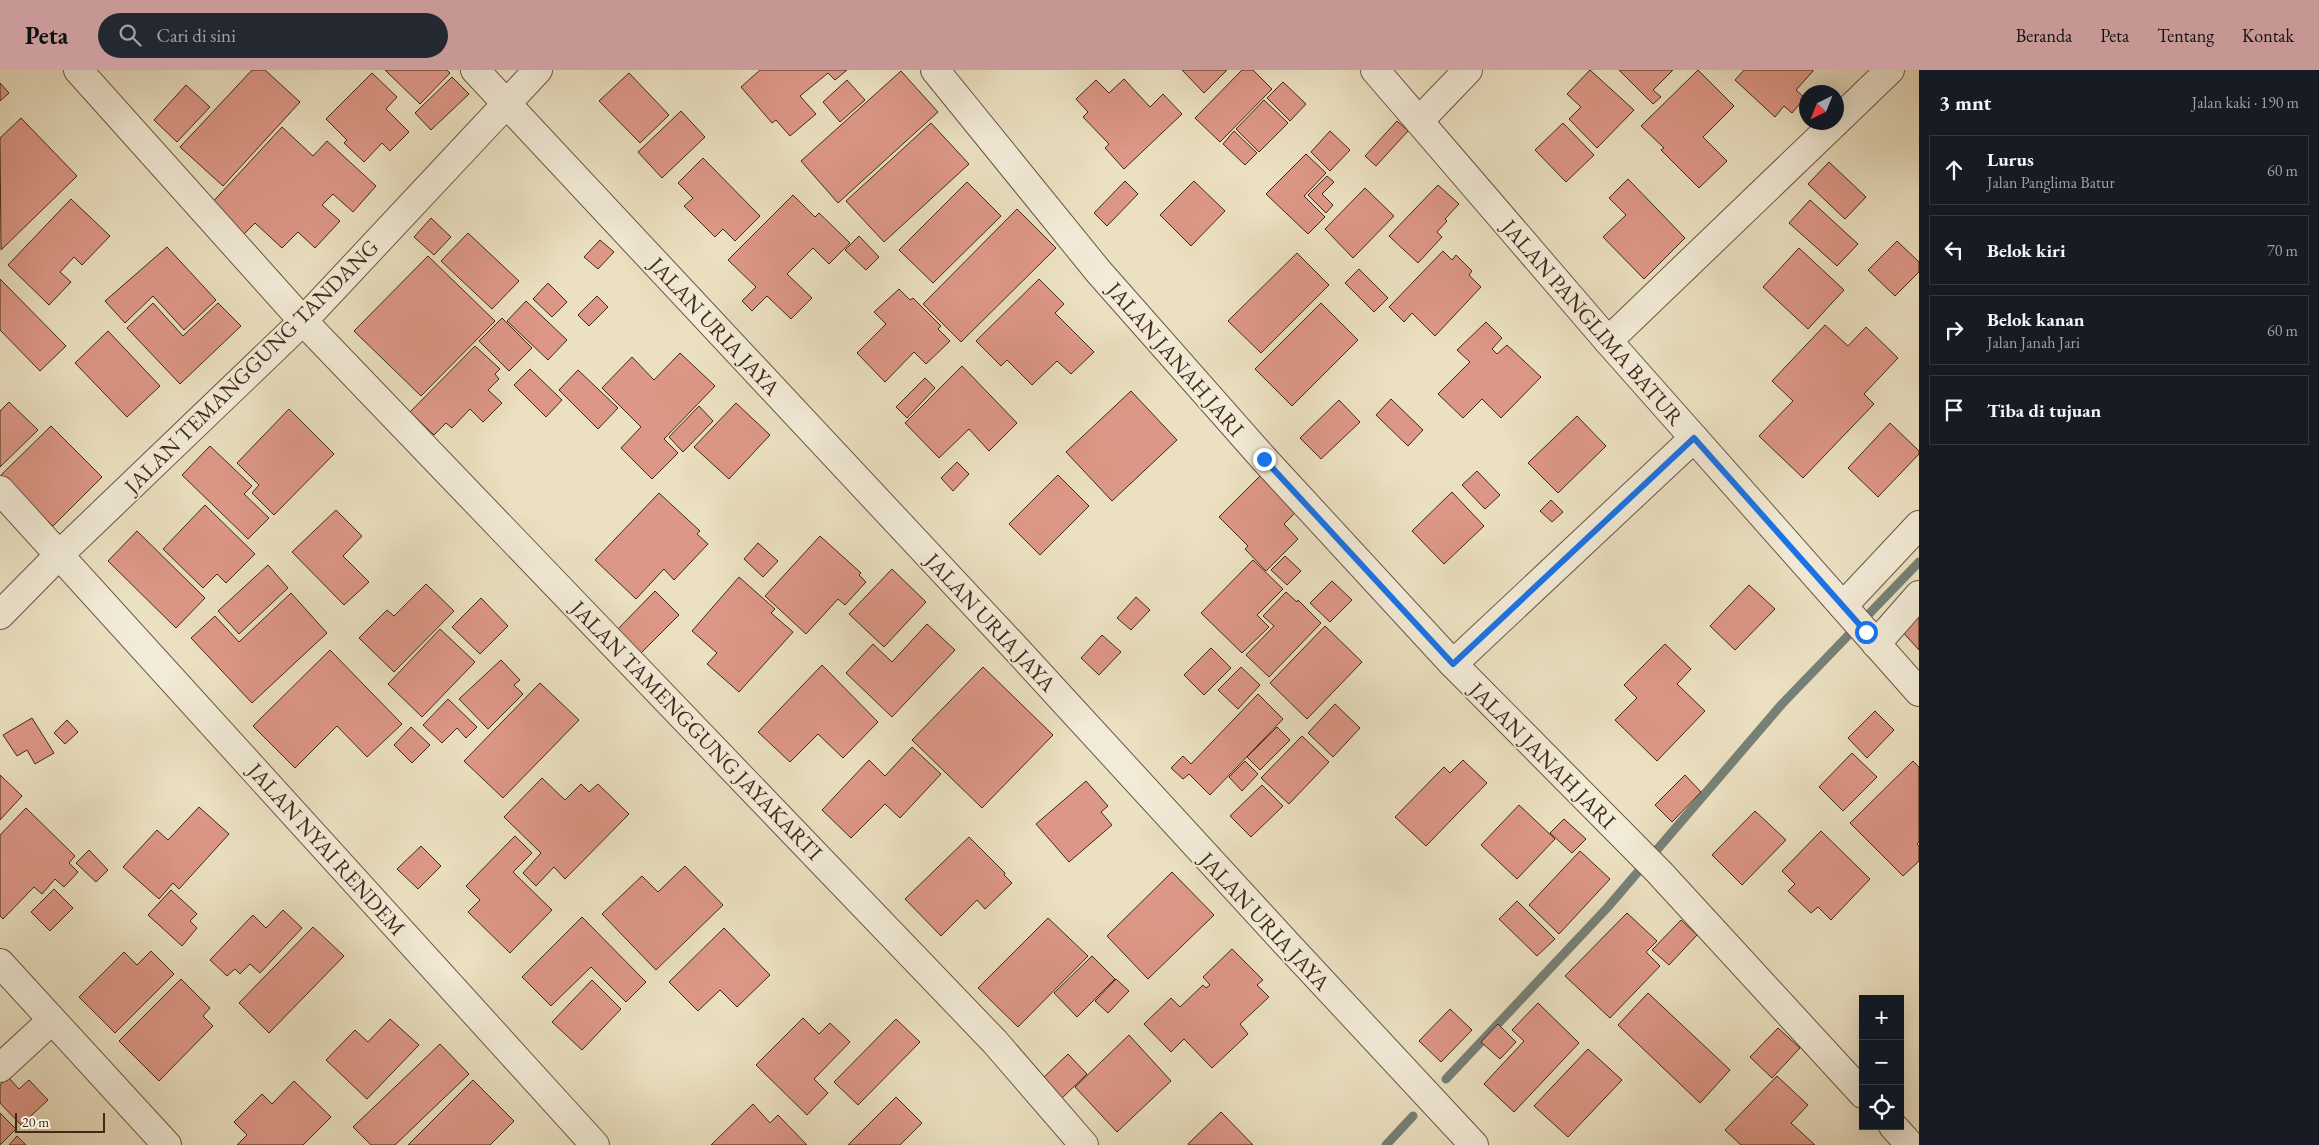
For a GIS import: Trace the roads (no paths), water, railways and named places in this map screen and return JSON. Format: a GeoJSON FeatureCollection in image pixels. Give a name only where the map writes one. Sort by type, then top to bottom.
{"type":"FeatureCollection","features":[{"type":"Feature","properties":{"kind":"street","name":"JALAN TAMENGGUNG JAYAKARTI"},"geometry":{"type":"LineString","coordinates":[[78,70],[303,321],[995,1042],[1084,1145]]}},
{"type":"Feature","properties":{"kind":"street","name":"JALAN URIA JAYA"},"geometry":{"type":"LineString","coordinates":[[475,70],[1019,652],[1474,1145]]}},
{"type":"Feature","properties":{"kind":"street","name":"JALAN TEMANGGUNG TANDANG"},"geometry":{"type":"LineString","coordinates":[[0,615],[60,554],[303,321],[505,103],[538,70]]}},
{"type":"Feature","properties":{"kind":"street","name":"JALAN JANAH JARI"},"geometry":{"type":"LineString","coordinates":[[935,70],[1098,271],[1264,459],[1453,664],[1659,872],[1859,1090]]}},
{"type":"Feature","properties":{"kind":"street","name":"JALAN PANGLIMA BATUR"},"geometry":{"type":"LineString","coordinates":[[1375,70],[1608,341],[1919,692]]}},
{"type":"Feature","properties":{"kind":"street"},"geometry":{"type":"LineString","coordinates":[[1419,121],[1468,70]]}},
{"type":"Feature","properties":{"kind":"street"},"geometry":{"type":"LineString","coordinates":[[1844,114],[1890,70]]}},
{"type":"Feature","properties":{"kind":"street"},"geometry":{"type":"LineString","coordinates":[[1608,341],[1828,130]]}},
{"type":"Feature","properties":{"kind":"street"},"geometry":{"type":"LineString","coordinates":[[1453,664],[1694,438]]}},
{"type":"Feature","properties":{"kind":"street","name":"JALAN NYAI RENDEM"},"geometry":{"type":"LineString","coordinates":[[0,490],[595,1145]]}},
{"type":"Feature","properties":{"kind":"street"},"geometry":{"type":"LineString","coordinates":[[1860,625],[1919,525]]}},
{"type":"Feature","properties":{"kind":"street"},"geometry":{"type":"LineString","coordinates":[[1860,625],[1919,595]]}},
{"type":"Feature","properties":{"kind":"street"},"geometry":{"type":"LineString","coordinates":[[0,964],[167,1145]]}},
{"type":"Feature","properties":{"kind":"street"},"geometry":{"type":"LineString","coordinates":[[0,1068],[51,1020]]}},
{"type":"Feature","properties":{"kind":"street"},"geometry":{"type":"LineString","coordinates":[[1897,1130],[1910,1145]]}},
{"type":"Feature","properties":{"kind":"waterway"},"geometry":{"type":"LineString","coordinates":[[1446,1079],[1607,908],[1782,704],[1919,562]]}},
{"type":"Feature","properties":{"kind":"waterway"},"geometry":{"type":"LineString","coordinates":[[1386,1145],[1413,1116]]}}]}
